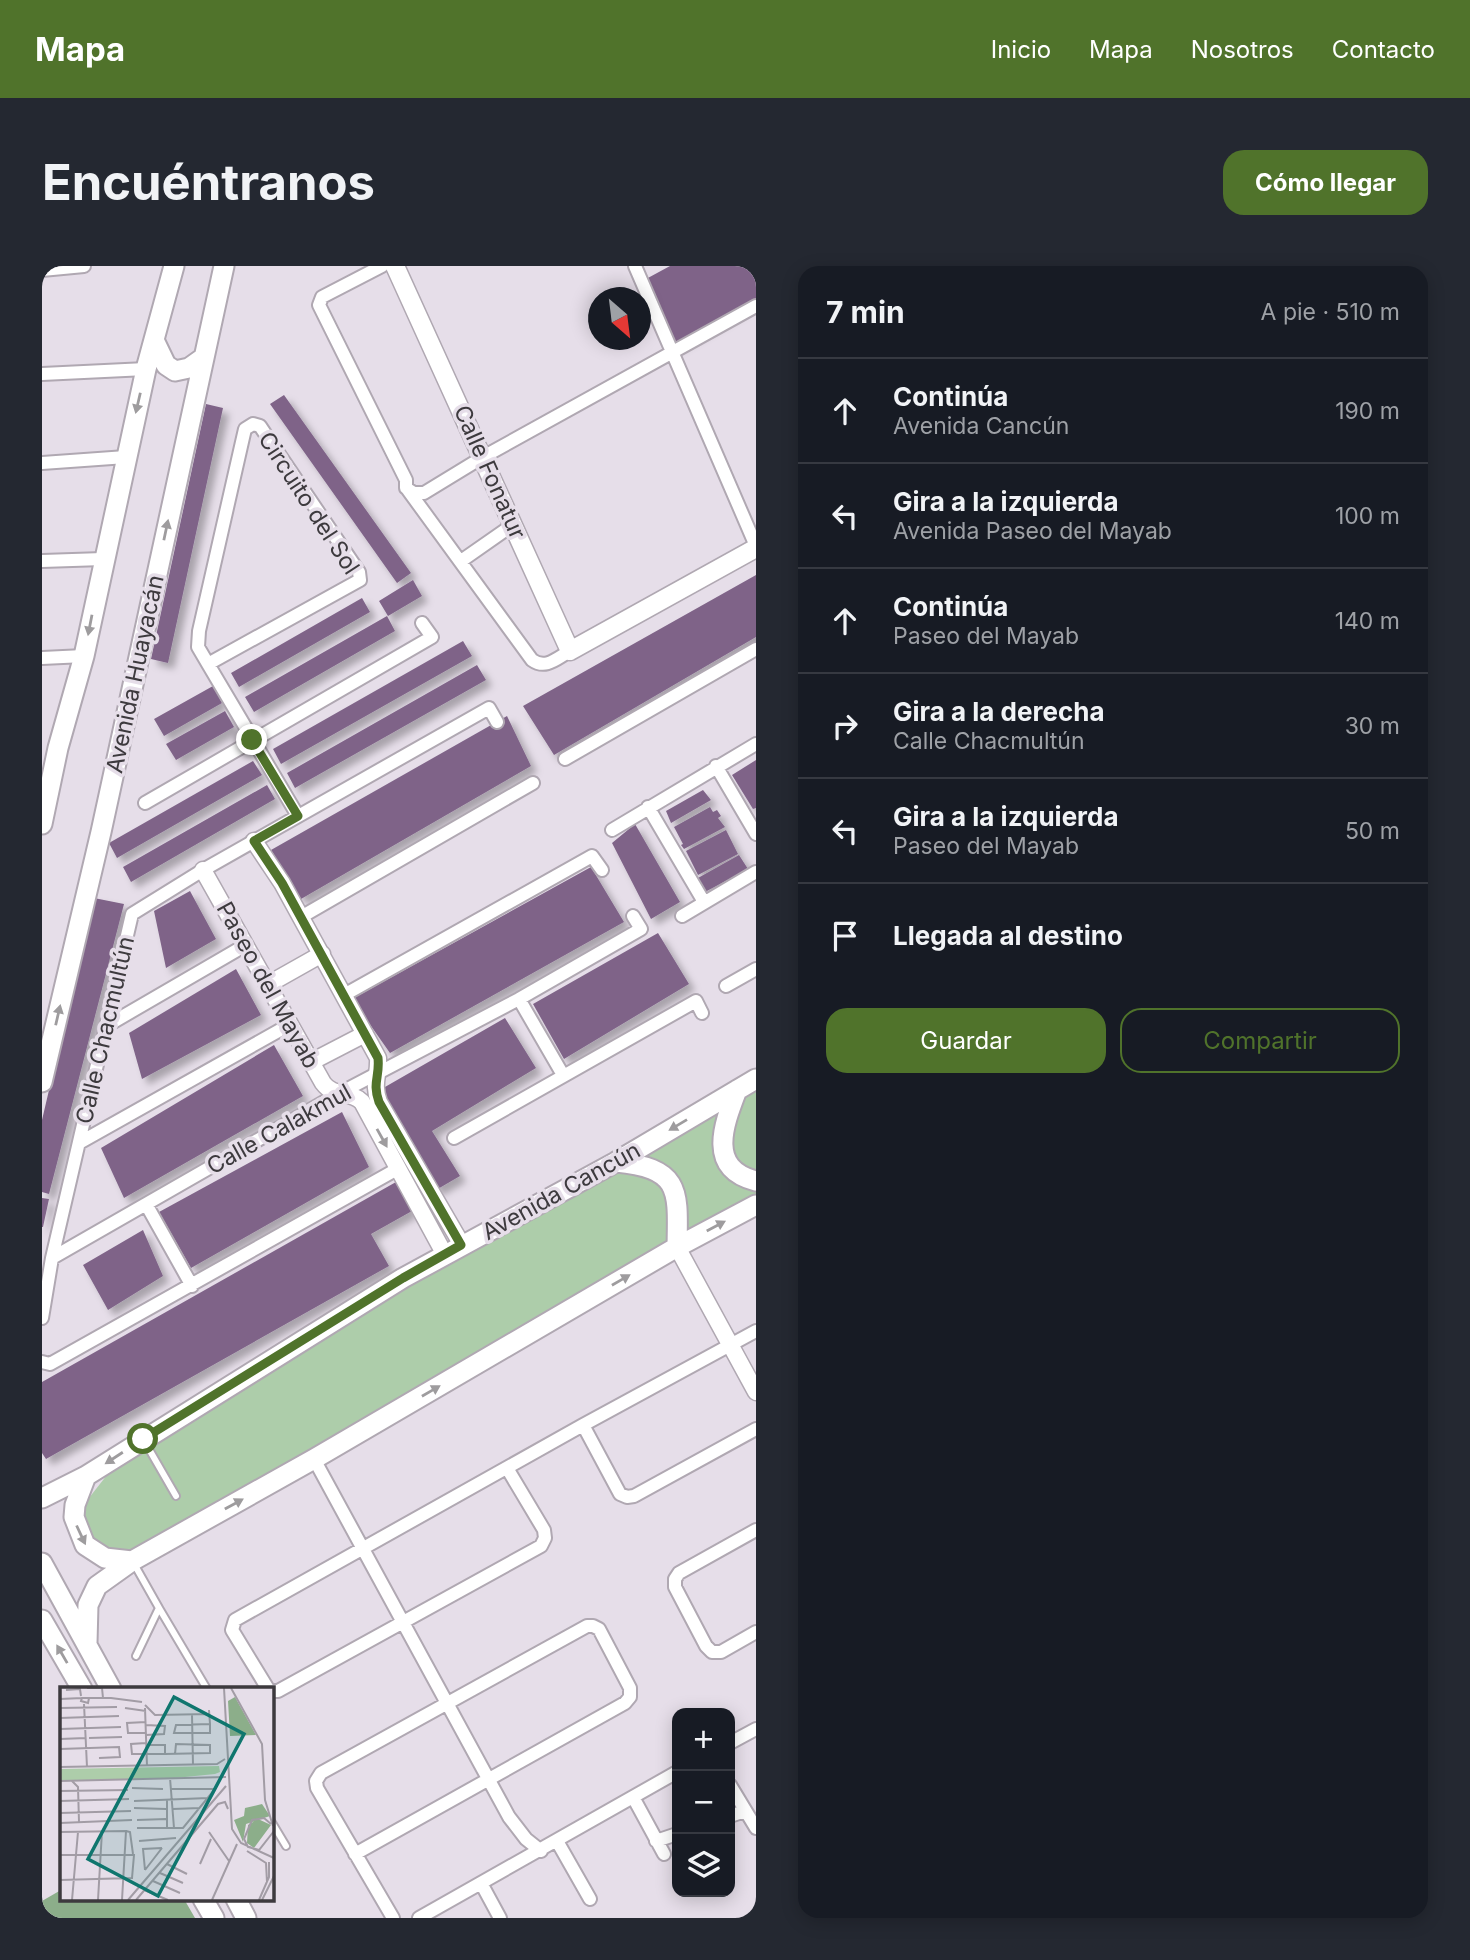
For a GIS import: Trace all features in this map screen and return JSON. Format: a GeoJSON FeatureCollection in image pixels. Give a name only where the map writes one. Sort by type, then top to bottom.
{"type":"FeatureCollection","features":[{"type":"Feature","properties":{"kind":"main road"},"geometry":{"type":"LineString","coordinates":[[42,824],[50,748],[84,656],[146,369],[174,266]]}},
{"type":"Feature","properties":{"kind":"main road","name":"Avenida Huayacán"},"geometry":{"type":"LineString","coordinates":[[42,1082],[101,832],[224,266]]}},
{"type":"Feature","properties":{"kind":"main road","name":"Calle Fonatur"},"geometry":{"type":"LineString","coordinates":[[395,266],[570,651]]}},
{"type":"Feature","properties":{"kind":"main road"},"geometry":{"type":"LineString","coordinates":[[154,340],[166,365],[175,372],[189,368],[203,358]]}},
{"type":"Feature","properties":{"kind":"main road"},"geometry":{"type":"LineString","coordinates":[[570,651],[756,547]]}},
{"type":"Feature","properties":{"kind":"main road","name":"Avenida Cancún"},"geometry":{"type":"LineString","coordinates":[[42,1498],[86,1476],[453,1250],[616,1162],[756,1079]]}},
{"type":"Feature","properties":{"kind":"main road"},"geometry":{"type":"LineString","coordinates":[[737,1090],[722,1136],[722,1149],[733,1168],[744,1177],[756,1181]]}},
{"type":"Feature","properties":{"kind":"main road"},"geometry":{"type":"LineString","coordinates":[[616,1162],[650,1168],[670,1183],[678,1205],[677,1247]]}},
{"type":"Feature","properties":{"kind":"main road"},"geometry":{"type":"LineString","coordinates":[[88,1643],[88,1605],[97,1586],[132,1561],[314,1459],[677,1247],[756,1205]]}},
{"type":"Feature","properties":{"kind":"main road"},"geometry":{"type":"LineString","coordinates":[[86,1476],[75,1505],[74,1517],[85,1545],[105,1559],[132,1561]]}},
{"type":"Feature","properties":{"kind":"main road"},"geometry":{"type":"LineString","coordinates":[[42,1563],[110,1687]]}},
{"type":"Feature","properties":{"kind":"main road"},"geometry":{"type":"LineString","coordinates":[[42,1620],[81,1687]]}},
{"type":"Feature","properties":{"kind":"main road"},"geometry":{"type":"LineString","coordinates":[[204,1900],[216,1918]]}},
{"type":"Feature","properties":{"kind":"main road"},"geometry":{"type":"LineString","coordinates":[[213,1900],[216,1918]]}},
{"type":"Feature","properties":{"kind":"main road"},"geometry":{"type":"LineString","coordinates":[[237,1900],[247,1918]]}},
{"type":"Feature","properties":{"kind":"street"},"geometry":{"type":"LineString","coordinates":[[42,270],[84,266]]}},
{"type":"Feature","properties":{"kind":"street"},"geometry":{"type":"LineString","coordinates":[[382,266],[321,297],[319,305],[410,490],[532,660],[545,666],[570,651]]}},
{"type":"Feature","properties":{"kind":"street"},"geometry":{"type":"LineString","coordinates":[[635,266],[756,547]]}},
{"type":"Feature","properties":{"kind":"street"},"geometry":{"type":"LineString","coordinates":[[410,490],[424,493],[483,457],[756,306]]}},
{"type":"Feature","properties":{"kind":"street"},"geometry":{"type":"LineString","coordinates":[[42,374],[146,369]]}},
{"type":"Feature","properties":{"kind":"street","name":"Circuito del Sol"},"geometry":{"type":"LineString","coordinates":[[253,424],[260,426],[359,572],[360,580],[208,664],[198,647],[199,631],[246,429],[253,424]]}},
{"type":"Feature","properties":{"kind":"street"},"geometry":{"type":"LineString","coordinates":[[42,463],[126,457]]}},
{"type":"Feature","properties":{"kind":"street"},"geometry":{"type":"LineString","coordinates":[[461,561],[514,524]]}},
{"type":"Feature","properties":{"kind":"street"},"geometry":{"type":"LineString","coordinates":[[42,561],[103,559]]}},
{"type":"Feature","properties":{"kind":"street"},"geometry":{"type":"LineString","coordinates":[[145,803],[432,637],[422,623]]}},
{"type":"Feature","properties":{"kind":"street"},"geometry":{"type":"LineString","coordinates":[[565,759],[756,649]]}},
{"type":"Feature","properties":{"kind":"street"},"geometry":{"type":"LineString","coordinates":[[42,658],[84,656]]}},
{"type":"Feature","properties":{"kind":"street"},"geometry":{"type":"LineString","coordinates":[[208,664],[298,816]]}},
{"type":"Feature","properties":{"kind":"street","name":"Calle Chacmultún"},"geometry":{"type":"LineString","coordinates":[[42,1318],[52,1258],[132,914],[488,708],[497,722]]}},
{"type":"Feature","properties":{"kind":"street"},"geometry":{"type":"LineString","coordinates":[[612,830],[756,744]]}},
{"type":"Feature","properties":{"kind":"street"},"geometry":{"type":"LineString","coordinates":[[716,766],[756,834]]}},
{"type":"Feature","properties":{"kind":"street"},"geometry":{"type":"LineString","coordinates":[[301,917],[533,783]]}},
{"type":"Feature","properties":{"kind":"street"},"geometry":{"type":"LineString","coordinates":[[648,807],[704,902]]}},
{"type":"Feature","properties":{"kind":"street"},"geometry":{"type":"LineString","coordinates":[[254,841],[301,917],[378,1058],[379,1068],[374,1090],[453,1250]]}},
{"type":"Feature","properties":{"kind":"street"},"geometry":{"type":"LineString","coordinates":[[344,995],[592,856],[602,870]]}},
{"type":"Feature","properties":{"kind":"street","name":"Paseo del Mayab"},"geometry":{"type":"LineString","coordinates":[[204,870],[244,946],[328,1090],[356,1096],[362,1102],[399,1168],[453,1250]]}},
{"type":"Feature","properties":{"kind":"street"},"geometry":{"type":"LineString","coordinates":[[682,916],[756,872]]}},
{"type":"Feature","properties":{"kind":"street","name":"Calle Calakmul"},"geometry":{"type":"LineString","coordinates":[[52,1258],[338,1094],[519,999],[640,929],[633,916]]}},
{"type":"Feature","properties":{"kind":"street"},"geometry":{"type":"LineString","coordinates":[[108,1025],[244,946]]}},
{"type":"Feature","properties":{"kind":"street"},"geometry":{"type":"LineString","coordinates":[[267,985],[322,954]]}},
{"type":"Feature","properties":{"kind":"street"},"geometry":{"type":"LineString","coordinates":[[726,986],[756,970]]}},
{"type":"Feature","properties":{"kind":"street"},"geometry":{"type":"LineString","coordinates":[[519,999],[562,1075]]}},
{"type":"Feature","properties":{"kind":"street"},"geometry":{"type":"LineString","coordinates":[[454,1138],[696,1001],[702,1013]]}},
{"type":"Feature","properties":{"kind":"street"},"geometry":{"type":"LineString","coordinates":[[79,1143],[289,1025]]}},
{"type":"Feature","properties":{"kind":"street"},"geometry":{"type":"LineString","coordinates":[[311,1062],[365,1034]]}},
{"type":"Feature","properties":{"kind":"street"},"geometry":{"type":"LineString","coordinates":[[46,1363],[192,1286],[399,1168]]}},
{"type":"Feature","properties":{"kind":"street"},"geometry":{"type":"LineString","coordinates":[[146,1204],[192,1286]]}},
{"type":"Feature","properties":{"kind":"street"},"geometry":{"type":"LineString","coordinates":[[677,1247],[756,1392]]}},
{"type":"Feature","properties":{"kind":"street"},"geometry":{"type":"LineString","coordinates":[[267,1687],[232,1630],[235,1620],[756,1331]]}},
{"type":"Feature","properties":{"kind":"street"},"geometry":{"type":"LineString","coordinates":[[583,1425],[620,1494],[627,1497],[634,1496],[756,1429]]}},
{"type":"Feature","properties":{"kind":"street"},"geometry":{"type":"LineString","coordinates":[[314,1459],[509,1817],[526,1839],[541,1851]]}},
{"type":"Feature","properties":{"kind":"street"},"geometry":{"type":"LineString","coordinates":[[273,1690],[278,1691],[541,1546],[545,1538],[544,1530],[508,1468]]}},
{"type":"Feature","properties":{"kind":"street"},"geometry":{"type":"LineString","coordinates":[[756,1530],[679,1573],[675,1579],[675,1587],[706,1646],[712,1652],[721,1652],[756,1632]]}},
{"type":"Feature","properties":{"kind":"street"},"geometry":{"type":"LineString","coordinates":[[355,1854],[625,1703],[630,1696],[630,1688],[599,1629],[587,1626],[321,1773],[316,1781],[317,1788],[355,1854],[393,1918]]}},
{"type":"Feature","properties":{"kind":"street"},"geometry":{"type":"LineString","coordinates":[[735,1740],[756,1729]]}},
{"type":"Feature","properties":{"kind":"street"},"geometry":{"type":"LineString","coordinates":[[419,1918],[672,1775]]}},
{"type":"Feature","properties":{"kind":"street"},"geometry":{"type":"LineString","coordinates":[[735,1793],[756,1828]]}},
{"type":"Feature","properties":{"kind":"street"},"geometry":{"type":"LineString","coordinates":[[633,1797],[664,1854]]}},
{"type":"Feature","properties":{"kind":"street"},"geometry":{"type":"LineString","coordinates":[[735,1814],[746,1811]]}},
{"type":"Feature","properties":{"kind":"street"},"geometry":{"type":"LineString","coordinates":[[656,1841],[672,1836]]}},
{"type":"Feature","properties":{"kind":"street"},"geometry":{"type":"LineString","coordinates":[[557,1842],[590,1899]]}},
{"type":"Feature","properties":{"kind":"street"},"geometry":{"type":"LineString","coordinates":[[481,1883],[500,1918]]}},
{"type":"Feature","properties":{"kind":"lane"},"geometry":{"type":"LineString","coordinates":[[143,1439],[176,1496]]}},
{"type":"Feature","properties":{"kind":"lane"},"geometry":{"type":"LineString","coordinates":[[132,1561],[206,1687]]}},
{"type":"Feature","properties":{"kind":"lane"},"geometry":{"type":"LineString","coordinates":[[136,1656],[159,1608]]}},
{"type":"Feature","properties":{"kind":"lane"},"geometry":{"type":"LineString","coordinates":[[273,1824],[286,1846]]}},
{"type":"Feature","properties":{"kind":"green space"},"geometry":{"type":"Polygon","coordinates":[[[756,1079],[756,1206],[132,1561],[105,1558],[74,1517],[107,1475],[403,1278],[756,1079]]]}},
{"type":"Feature","properties":{"kind":"green space"},"geometry":{"type":"Polygon","coordinates":[[[60,1891],[60,1900],[185,1900],[195,1918],[42,1918],[42,1901],[60,1891]]]}},
{"type":"Feature","properties":{"kind":"building"},"geometry":{"type":"Polygon","coordinates":[[[670,266],[756,266],[756,299],[674,346],[646,279],[670,266]]]}},
{"type":"Feature","properties":{"kind":"building"},"geometry":{"type":"Polygon","coordinates":[[[284,395],[411,573],[397,583],[270,404],[284,395]]]}},
{"type":"Feature","properties":{"kind":"building"},"geometry":{"type":"Polygon","coordinates":[[[206,404],[223,408],[168,663],[151,659],[206,404]]]}},
{"type":"Feature","properties":{"kind":"building"},"geometry":{"type":"Polygon","coordinates":[[[756,575],[756,637],[554,755],[523,706],[756,575]]]}},
{"type":"Feature","properties":{"kind":"building"},"geometry":{"type":"Polygon","coordinates":[[[413,580],[422,596],[388,616],[379,601],[413,580]]]}},
{"type":"Feature","properties":{"kind":"building"},"geometry":{"type":"Polygon","coordinates":[[[362,598],[370,612],[239,687],[231,673],[362,598]]]}},
{"type":"Feature","properties":{"kind":"building"},"geometry":{"type":"Polygon","coordinates":[[[387,616],[395,631],[254,712],[245,697],[387,616]]]}},
{"type":"Feature","properties":{"kind":"building"},"geometry":{"type":"Polygon","coordinates":[[[463,641],[472,656],[281,764],[273,749],[463,641]]]}},
{"type":"Feature","properties":{"kind":"building"},"geometry":{"type":"Polygon","coordinates":[[[477,665],[486,680],[295,788],[287,773],[477,665]]]}},
{"type":"Feature","properties":{"kind":"building"},"geometry":{"type":"Polygon","coordinates":[[[213,686],[222,703],[164,736],[154,719],[213,686]]]}},
{"type":"Feature","properties":{"kind":"building"},"geometry":{"type":"Polygon","coordinates":[[[225,711],[234,727],[176,760],[166,744],[225,711]]]}},
{"type":"Feature","properties":{"kind":"building"},"geometry":{"type":"Polygon","coordinates":[[[507,716],[531,766],[301,899],[271,850],[507,716]]]}},
{"type":"Feature","properties":{"kind":"building"},"geometry":{"type":"Polygon","coordinates":[[[756,760],[756,808],[753,809],[732,775],[756,760]]]}},
{"type":"Feature","properties":{"kind":"building"},"geometry":{"type":"Polygon","coordinates":[[[253,761],[262,775],[117,858],[109,843],[253,761]]]}},
{"type":"Feature","properties":{"kind":"building"},"geometry":{"type":"Polygon","coordinates":[[[267,785],[275,799],[131,882],[123,867],[267,785]]]}},
{"type":"Feature","properties":{"kind":"building"},"geometry":{"type":"Polygon","coordinates":[[[703,790],[711,800],[671,823],[666,811],[703,790]]]}},
{"type":"Feature","properties":{"kind":"building"},"geometry":{"type":"Polygon","coordinates":[[[710,807],[713,812],[717,810],[721,816],[718,818],[725,827],[684,849],[674,827],[710,807]]]}},
{"type":"Feature","properties":{"kind":"building"},"geometry":{"type":"Polygon","coordinates":[[[635,824],[680,902],[651,919],[612,843],[635,824]]]}},
{"type":"Feature","properties":{"kind":"building"},"geometry":{"type":"Polygon","coordinates":[[[726,830],[738,854],[698,875],[686,851],[726,830]]]}},
{"type":"Feature","properties":{"kind":"building"},"geometry":{"type":"Polygon","coordinates":[[[739,855],[748,869],[705,892],[698,878],[739,855]]]}},
{"type":"Feature","properties":{"kind":"building"},"geometry":{"type":"Polygon","coordinates":[[[591,867],[624,922],[390,1053],[352,999],[591,867]]]}},
{"type":"Feature","properties":{"kind":"building"},"geometry":{"type":"Polygon","coordinates":[[[190,891],[216,939],[166,968],[154,911],[190,891]]]}},
{"type":"Feature","properties":{"kind":"building"},"geometry":{"type":"Polygon","coordinates":[[[94,898],[124,904],[49,1194],[42,1192],[42,1120],[94,898]]]}},
{"type":"Feature","properties":{"kind":"building"},"geometry":{"type":"Polygon","coordinates":[[[658,933],[689,984],[564,1059],[533,1004],[658,933]]]}},
{"type":"Feature","properties":{"kind":"building"},"geometry":{"type":"Polygon","coordinates":[[[236,969],[261,1015],[142,1079],[129,1033],[236,969]]]}},
{"type":"Feature","properties":{"kind":"building"},"geometry":{"type":"Polygon","coordinates":[[[505,1018],[536,1068],[432,1131],[460,1176],[436,1190],[378,1091],[505,1018]]]}},
{"type":"Feature","properties":{"kind":"building"},"geometry":{"type":"Polygon","coordinates":[[[274,1045],[303,1096],[124,1198],[101,1148],[274,1045]]]}},
{"type":"Feature","properties":{"kind":"building"},"geometry":{"type":"Polygon","coordinates":[[[342,1112],[369,1167],[191,1268],[159,1212],[342,1112]]]}},
{"type":"Feature","properties":{"kind":"building"},"geometry":{"type":"Polygon","coordinates":[[[396,1182],[412,1211],[371,1234],[389,1266],[46,1459],[42,1453],[42,1382],[396,1182]]]}},
{"type":"Feature","properties":{"kind":"building"},"geometry":{"type":"Polygon","coordinates":[[[42,1198],[49,1199],[43,1227],[42,1227],[42,1198]]]}},
{"type":"Feature","properties":{"kind":"building"},"geometry":{"type":"Polygon","coordinates":[[[143,1230],[163,1276],[108,1310],[83,1265],[143,1230]]]}},
{"type":"Feature","properties":{"kind":"route"},"geometry":{"type":"LineString","coordinates":[[143,1439],[461,1245],[379,1102],[374,1090],[379,1068],[378,1058],[282,883],[254,841],[298,816],[252,740]]}}]}
